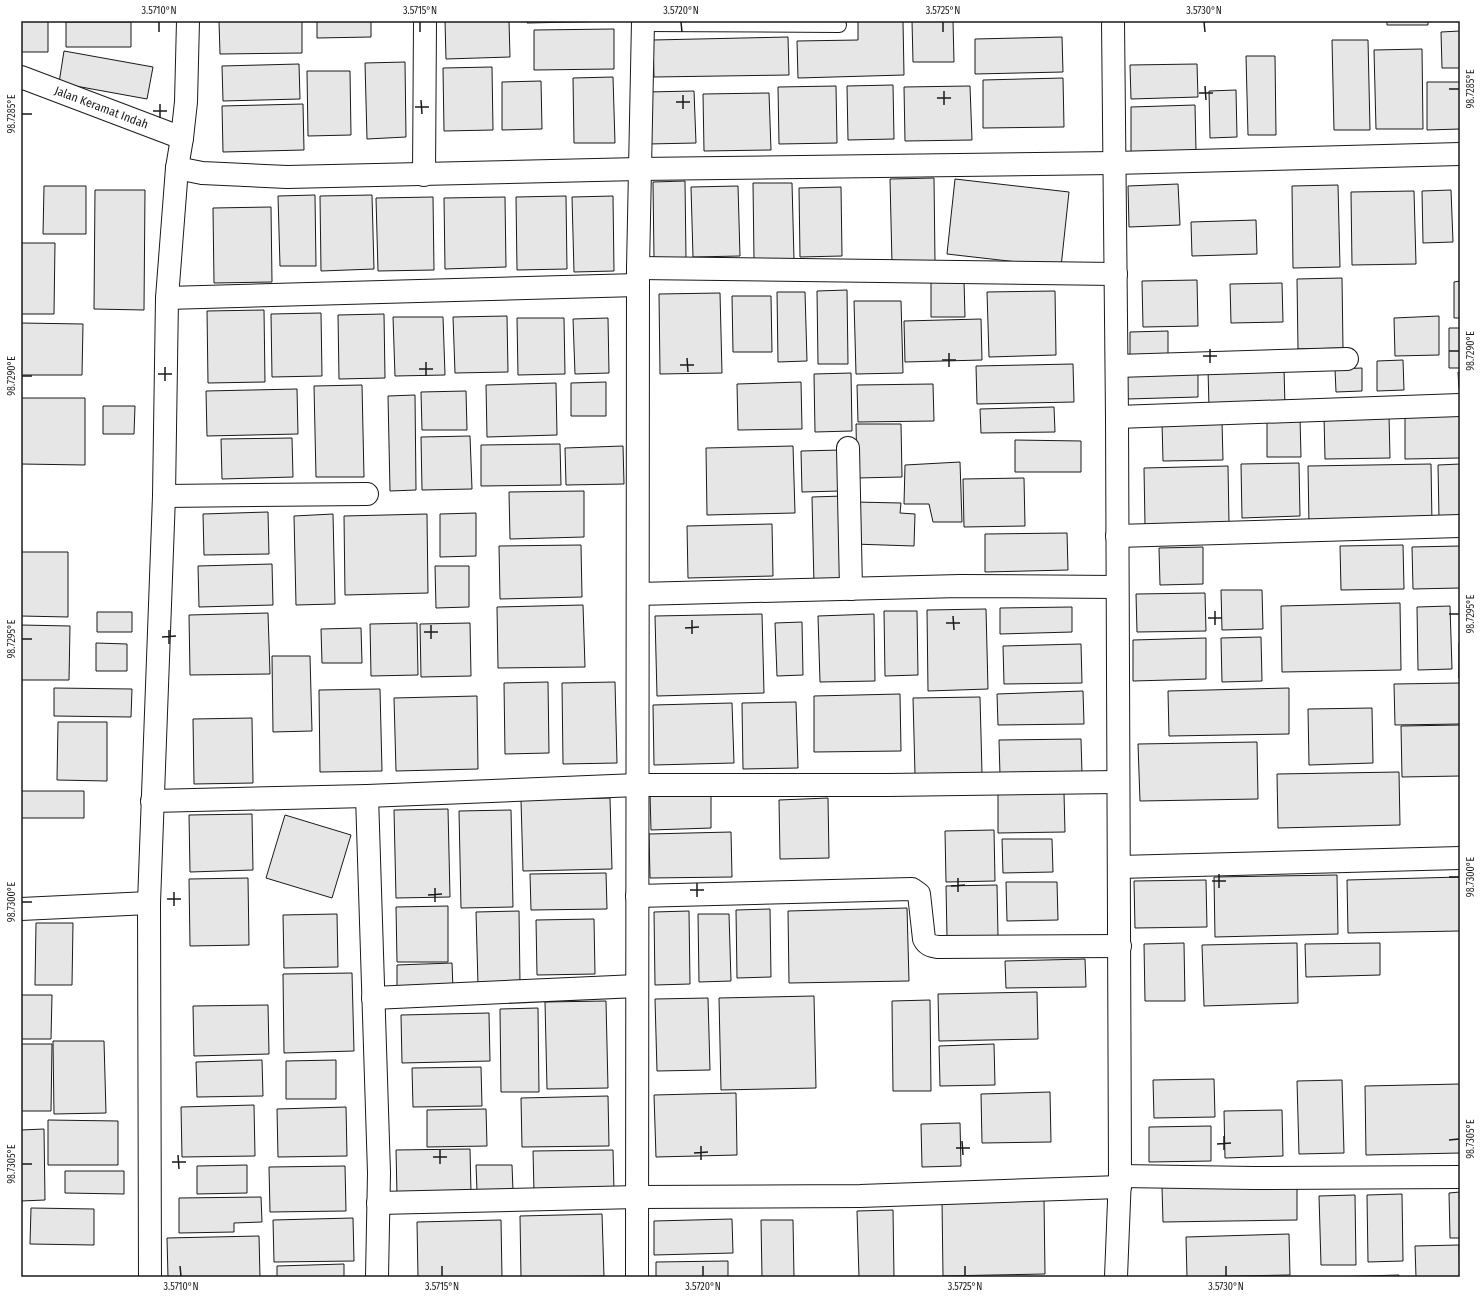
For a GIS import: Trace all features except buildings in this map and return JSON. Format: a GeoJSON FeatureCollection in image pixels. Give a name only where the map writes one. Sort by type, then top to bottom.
{"type":"FeatureCollection","features":[{"type":"Feature","properties":{"kind":"street"},"geometry":{"type":"LineString","coordinates":[[150,1277],[149,903],[164,496],[167,298],[177,168],[186,102],[188,21]]}},
{"type":"Feature","properties":{"kind":"street"},"geometry":{"type":"LineString","coordinates":[[424,175],[425,21]]}},
{"type":"Feature","properties":{"kind":"street"},"geometry":{"type":"LineString","coordinates":[[1113,21],[1117,366],[1120,946],[1120,1182],[1116,1277]]}},
{"type":"Feature","properties":{"kind":"street"},"geometry":{"type":"LineString","coordinates":[[637,1277],[638,277],[643,22]]}},
{"type":"Feature","properties":{"kind":"street","name":"Jalan Keramat Indah"},"geometry":{"type":"LineString","coordinates":[[21,77],[182,138]]}},
{"type":"Feature","properties":{"kind":"street"},"geometry":{"type":"LineString","coordinates":[[177,168],[202,173],[287,177],[639,169],[1114,164],[1460,154]]}},
{"type":"Feature","properties":{"kind":"street"},"geometry":{"type":"LineString","coordinates":[[167,298],[638,277],[1116,274]]}},
{"type":"Feature","properties":{"kind":"street"},"geometry":{"type":"LineString","coordinates":[[1117,366],[1347,358]]}},
{"type":"Feature","properties":{"kind":"street"},"geometry":{"type":"LineString","coordinates":[[1117,417],[1460,405]]}},
{"type":"Feature","properties":{"kind":"street"},"geometry":{"type":"LineString","coordinates":[[848,448],[851,589]]}},
{"type":"Feature","properties":{"kind":"street"},"geometry":{"type":"LineString","coordinates":[[164,496],[367,494]]}},
{"type":"Feature","properties":{"kind":"street"},"geometry":{"type":"LineString","coordinates":[[1117,536],[1460,526]]}},
{"type":"Feature","properties":{"kind":"street"},"geometry":{"type":"LineString","coordinates":[[638,594],[960,586],[1117,587]]}},
{"type":"Feature","properties":{"kind":"street"},"geometry":{"type":"LineString","coordinates":[[152,801],[367,796],[637,785],[888,785],[1118,782]]}},
{"type":"Feature","properties":{"kind":"street"},"geometry":{"type":"LineString","coordinates":[[367,796],[379,1173],[376,1277]]}},
{"type":"Feature","properties":{"kind":"street"},"geometry":{"type":"LineString","coordinates":[[1119,867],[1460,858]]}},
{"type":"Feature","properties":{"kind":"street"},"geometry":{"type":"LineString","coordinates":[[637,896],[912,889],[919,894],[924,939],[927,944],[931,946],[1120,946]]}},
{"type":"Feature","properties":{"kind":"street"},"geometry":{"type":"LineString","coordinates":[[21,909],[149,903]]}},
{"type":"Feature","properties":{"kind":"street"},"geometry":{"type":"LineString","coordinates":[[373,998],[637,986]]}},
{"type":"Feature","properties":{"kind":"street"},"geometry":{"type":"LineString","coordinates":[[378,1203],[638,1197],[860,1196],[1120,1182],[1254,1178],[1460,1177]]}},
{"type":"Feature","properties":{"kind":"lane"},"geometry":{"type":"LineString","coordinates":[[643,22],[839,25]]}}]}
